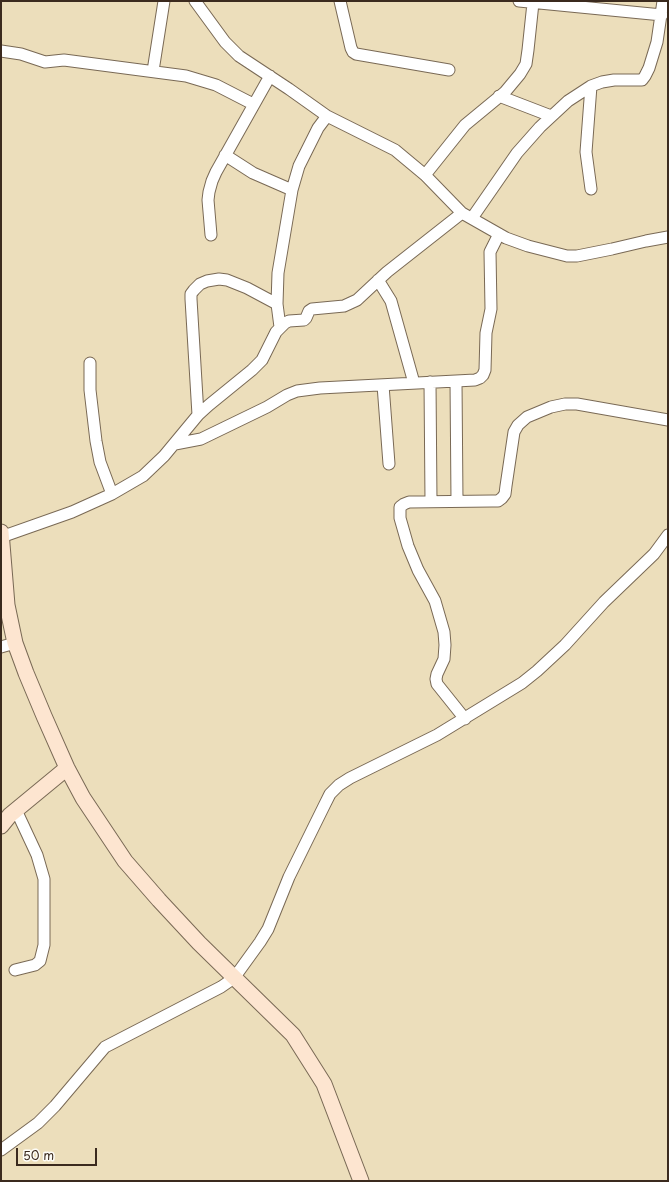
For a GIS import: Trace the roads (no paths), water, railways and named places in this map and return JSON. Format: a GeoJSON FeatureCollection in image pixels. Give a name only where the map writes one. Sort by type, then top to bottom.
{"type":"FeatureCollection","features":[{"type":"Feature","properties":{"kind":"main road"},"geometry":{"type":"LineString","coordinates":[[1,532],[6,597],[5,621],[67,768],[83,798],[125,860],[159,900],[234,978],[293,1035],[324,1084],[361,1181]]}},
{"type":"Feature","properties":{"kind":"main road"},"geometry":{"type":"LineString","coordinates":[[1,826],[10,815],[67,768]]}},
{"type":"Feature","properties":{"kind":"street"},"geometry":{"type":"LineString","coordinates":[[153,71],[164,1]]}},
{"type":"Feature","properties":{"kind":"street"},"geometry":{"type":"LineString","coordinates":[[195,1],[232,50],[327,116],[385,144],[410,161],[462,213],[516,243],[567,256],[587,255],[646,241],[668,238]]}},
{"type":"Feature","properties":{"kind":"street"},"geometry":{"type":"LineString","coordinates":[[340,1],[351,48],[356,54],[448,70]]}},
{"type":"Feature","properties":{"kind":"street"},"geometry":{"type":"LineString","coordinates":[[519,1],[662,14]]}},
{"type":"Feature","properties":{"kind":"street"},"geometry":{"type":"LineString","coordinates":[[472,218],[517,153],[551,116],[568,101],[591,86],[602,82],[614,80],[642,80],[649,68],[657,42],[663,1]]}},
{"type":"Feature","properties":{"kind":"street"},"geometry":{"type":"LineString","coordinates":[[425,175],[465,125],[513,84],[526,64],[533,3]]}},
{"type":"Feature","properties":{"kind":"street"},"geometry":{"type":"LineString","coordinates":[[1,51],[21,54],[45,62],[64,60],[186,76],[212,83],[253,104]]}},
{"type":"Feature","properties":{"kind":"street"},"geometry":{"type":"LineString","coordinates":[[211,235],[209,192],[216,172],[270,76]]}},
{"type":"Feature","properties":{"kind":"street"},"geometry":{"type":"LineString","coordinates":[[591,86],[586,152],[591,189]]}},
{"type":"Feature","properties":{"kind":"street"},"geometry":{"type":"LineString","coordinates":[[500,96],[551,116]]}},
{"type":"Feature","properties":{"kind":"street"},"geometry":{"type":"LineString","coordinates":[[280,327],[277,304],[278,273],[292,190],[309,146],[318,128],[327,116]]}},
{"type":"Feature","properties":{"kind":"street"},"geometry":{"type":"LineString","coordinates":[[225,156],[253,173],[292,190]]}},
{"type":"Feature","properties":{"kind":"street"},"geometry":{"type":"LineString","coordinates":[[1,537],[59,516],[112,494],[143,476],[175,444],[198,415],[262,360],[280,327],[288,321],[300,321],[306,318],[309,311],[312,309],[344,306],[350,304],[462,213]]}},
{"type":"Feature","properties":{"kind":"street"},"geometry":{"type":"LineString","coordinates":[[175,444],[201,439],[297,391],[320,388],[475,380],[480,378],[485,370],[486,332],[492,300],[489,263],[490,252],[499,234]]}},
{"type":"Feature","properties":{"kind":"street"},"geometry":{"type":"LineString","coordinates":[[198,415],[191,294],[200,284],[219,279],[227,280],[247,288],[277,304]]}},
{"type":"Feature","properties":{"kind":"street"},"geometry":{"type":"LineString","coordinates":[[378,280],[391,301],[414,383]]}},
{"type":"Feature","properties":{"kind":"street"},"geometry":{"type":"LineString","coordinates":[[90,363],[90,390],[96,441],[100,462],[112,494]]}},
{"type":"Feature","properties":{"kind":"street"},"geometry":{"type":"LineString","coordinates":[[456,381],[458,501]]}},
{"type":"Feature","properties":{"kind":"street"},"geometry":{"type":"LineString","coordinates":[[430,382],[431,501]]}},
{"type":"Feature","properties":{"kind":"street"},"geometry":{"type":"LineString","coordinates":[[383,385],[389,464]]}},
{"type":"Feature","properties":{"kind":"street"},"geometry":{"type":"LineString","coordinates":[[465,718],[437,684],[437,674],[444,659],[446,645],[444,632],[435,601],[412,558],[400,518],[400,507],[409,502],[492,501],[502,498],[505,494],[514,432],[518,425],[527,417],[551,407],[565,404],[577,404],[668,420]]}},
{"type":"Feature","properties":{"kind":"street"},"geometry":{"type":"LineString","coordinates":[[1,1150],[38,1123],[56,1106],[105,1047],[221,987],[234,978],[268,929],[289,877],[330,794],[339,785],[350,778],[437,735],[522,683],[550,660],[565,645],[604,602],[654,554],[668,536]]}},
{"type":"Feature","properties":{"kind":"street"},"geometry":{"type":"LineString","coordinates":[[1,647],[15,643]]}},
{"type":"Feature","properties":{"kind":"street"},"geometry":{"type":"LineString","coordinates":[[15,970],[36,965],[40,961],[44,945],[44,879],[37,855],[16,810]]}}]}
